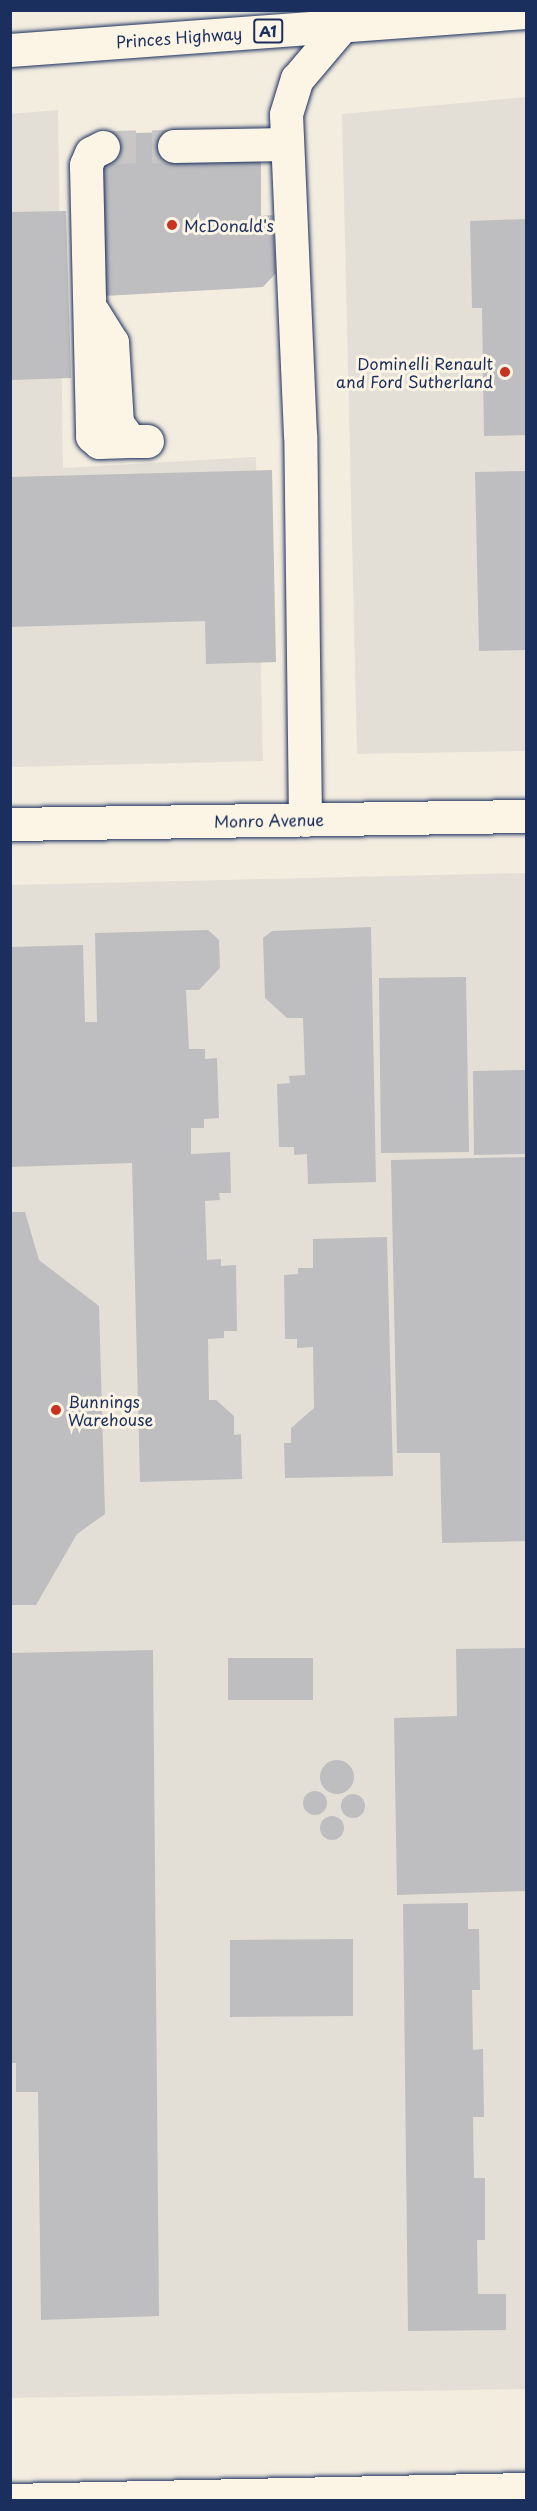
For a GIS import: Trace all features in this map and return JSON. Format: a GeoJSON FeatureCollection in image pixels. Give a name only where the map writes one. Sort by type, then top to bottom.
{"type":"FeatureCollection","features":[{"type":"Feature","properties":{"kind":"main road","name":"Princes Highway"},"geometry":{"type":"LineString","coordinates":[[10,50],[526,12]]}},
{"type":"Feature","properties":{"kind":"main road"},"geometry":{"type":"LineString","coordinates":[[305,820],[300,435],[286,114],[297,79],[342,26]]}},
{"type":"Feature","properties":{"kind":"main road"},"geometry":{"type":"LineString","coordinates":[[174,146],[287,144]]}},
{"type":"Feature","properties":{"kind":"main road"},"geometry":{"type":"LineString","coordinates":[[103,147],[91,153],[86,165],[92,436],[99,442],[140,441]]}},
{"type":"Feature","properties":{"kind":"main road","name":"Monro Avenue"},"geometry":{"type":"LineString","coordinates":[[10,824],[526,816]]}},
{"type":"Feature","properties":{"kind":"main road"},"geometry":{"type":"LineString","coordinates":[[10,2500],[526,2489]]}},
{"type":"Feature","properties":{"kind":"shaded area"},"geometry":{"type":"Polygon","coordinates":[[[526,97],[526,751],[357,754],[342,114],[526,97]]]}},
{"type":"Feature","properties":{"kind":"shaded area"},"geometry":{"type":"Polygon","coordinates":[[[58,110],[63,468],[256,457],[263,761],[11,767],[10,114],[58,110]]]}},
{"type":"Feature","properties":{"kind":"shaded area"},"geometry":{"type":"Polygon","coordinates":[[[526,873],[526,2389],[11,2398],[11,885],[526,873]]]}},
{"type":"Feature","properties":{"kind":"building","name":"McDonald's"},"geometry":{"type":"Polygon","coordinates":[[[174,132],[261,159],[261,216],[273,215],[276,273],[263,287],[104,296],[96,134],[174,132]]]}},
{"type":"Feature","properties":{"kind":"building"},"geometry":{"type":"Polygon","coordinates":[[[66,211],[71,378],[10,380],[10,212],[66,211]]]}},
{"type":"Feature","properties":{"kind":"building","name":"Dominelli Renault and Ford Sutherland"},"geometry":{"type":"Polygon","coordinates":[[[526,219],[526,435],[484,436],[482,308],[472,308],[470,221],[526,219]]]}},
{"type":"Feature","properties":{"kind":"building"},"geometry":{"type":"Polygon","coordinates":[[[272,470],[276,662],[206,664],[205,621],[10,627],[10,477],[272,470]]]}},
{"type":"Feature","properties":{"kind":"building"},"geometry":{"type":"Polygon","coordinates":[[[526,471],[526,650],[479,651],[475,472],[526,471]]]}},
{"type":"Feature","properties":{"kind":"building"},"geometry":{"type":"Polygon","coordinates":[[[371,927],[376,1182],[308,1184],[307,1154],[294,1155],[294,1147],[279,1147],[277,1084],[290,1083],[289,1076],[305,1075],[303,1018],[287,1018],[265,998],[263,938],[272,931],[371,927]]]}},
{"type":"Feature","properties":{"kind":"building"},"geometry":{"type":"Polygon","coordinates":[[[208,930],[219,940],[220,968],[199,990],[186,990],[189,1049],[205,1049],[205,1059],[217,1058],[219,1118],[204,1119],[204,1128],[191,1128],[191,1154],[230,1152],[231,1193],[219,1193],[220,1200],[205,1201],[207,1260],[221,1259],[221,1266],[236,1265],[237,1331],[224,1331],[224,1338],[208,1339],[209,1400],[216,1400],[234,1416],[234,1435],[241,1434],[242,1479],[140,1482],[132,1163],[10,1167],[10,947],[83,945],[85,1022],[97,1022],[95,933],[208,930]]]}},
{"type":"Feature","properties":{"kind":"building"},"geometry":{"type":"Polygon","coordinates":[[[466,977],[469,1152],[381,1153],[379,978],[466,977]]]}},
{"type":"Feature","properties":{"kind":"building"},"geometry":{"type":"Polygon","coordinates":[[[526,1070],[526,1154],[474,1155],[473,1071],[526,1070]]]}},
{"type":"Feature","properties":{"kind":"building"},"geometry":{"type":"Polygon","coordinates":[[[526,1157],[526,1541],[442,1543],[440,1453],[397,1453],[391,1160],[526,1157]]]}},
{"type":"Feature","properties":{"kind":"building","name":"Bunnings Warehouse"},"geometry":{"type":"Polygon","coordinates":[[[10,1212],[25,1212],[39,1260],[99,1306],[105,1514],[77,1534],[36,1605],[10,1605],[10,1212]]]}},
{"type":"Feature","properties":{"kind":"building"},"geometry":{"type":"Polygon","coordinates":[[[387,1237],[393,1476],[285,1478],[284,1443],[291,1443],[291,1428],[314,1408],[313,1347],[297,1348],[297,1339],[285,1339],[284,1275],[298,1274],[298,1268],[313,1268],[313,1239],[387,1237]]]}},
{"type":"Feature","properties":{"kind":"building"},"geometry":{"type":"Polygon","coordinates":[[[526,1648],[526,1891],[397,1895],[394,1718],[457,1716],[456,1649],[526,1648]]]}},
{"type":"Feature","properties":{"kind":"building"},"geometry":{"type":"Polygon","coordinates":[[[153,1650],[159,2316],[41,2320],[38,2092],[16,2092],[16,2063],[10,2063],[10,1653],[153,1650]]]}},
{"type":"Feature","properties":{"kind":"building"},"geometry":{"type":"Polygon","coordinates":[[[228,1658],[313,1658],[313,1700],[228,1700],[228,1658]]]}},
{"type":"Feature","properties":{"kind":"building"},"geometry":{"type":"Polygon","coordinates":[[[337,1760],[349,1765],[354,1777],[349,1789],[337,1794],[325,1789],[320,1777],[325,1765],[337,1760]]]}},
{"type":"Feature","properties":{"kind":"building"},"geometry":{"type":"Polygon","coordinates":[[[315,1791],[324,1794],[327,1803],[324,1812],[315,1815],[306,1812],[303,1803],[306,1794],[315,1791]]]}},
{"type":"Feature","properties":{"kind":"building"},"geometry":{"type":"Polygon","coordinates":[[[353,1794],[362,1797],[365,1806],[362,1815],[353,1818],[344,1815],[341,1806],[344,1797],[353,1794]]]}},
{"type":"Feature","properties":{"kind":"building"},"geometry":{"type":"Polygon","coordinates":[[[332,1816],[337,1817],[343,1823],[343,1833],[337,1839],[332,1840],[327,1839],[321,1833],[320,1828],[321,1823],[327,1817],[332,1816]]]}},
{"type":"Feature","properties":{"kind":"building"},"geometry":{"type":"Polygon","coordinates":[[[468,1903],[468,1929],[479,1929],[480,1990],[472,1990],[473,2050],[483,2049],[484,2117],[473,2117],[474,2178],[485,2178],[485,2240],[477,2240],[478,2294],[506,2294],[506,2330],[408,2331],[403,1904],[468,1903]]]}},
{"type":"Feature","properties":{"kind":"building"},"geometry":{"type":"Polygon","coordinates":[[[353,1939],[353,2016],[230,2017],[230,1940],[353,1939]]]}},
{"type":"Feature","properties":{"kind":"tunnel"},"geometry":{"type":"LineString","coordinates":[[103,147],[174,146]]}},
{"type":"Feature","properties":{"kind":"place","name":"McDonald's"},"geometry":{"type":"Point","coordinates":[172,225]}},
{"type":"Feature","properties":{"kind":"place","name":"Dominelli Renault and Ford Sutherland"},"geometry":{"type":"Point","coordinates":[505,372]}},
{"type":"Feature","properties":{"kind":"place","name":"Bunnings Warehouse"},"geometry":{"type":"Point","coordinates":[56,1410]}}]}
